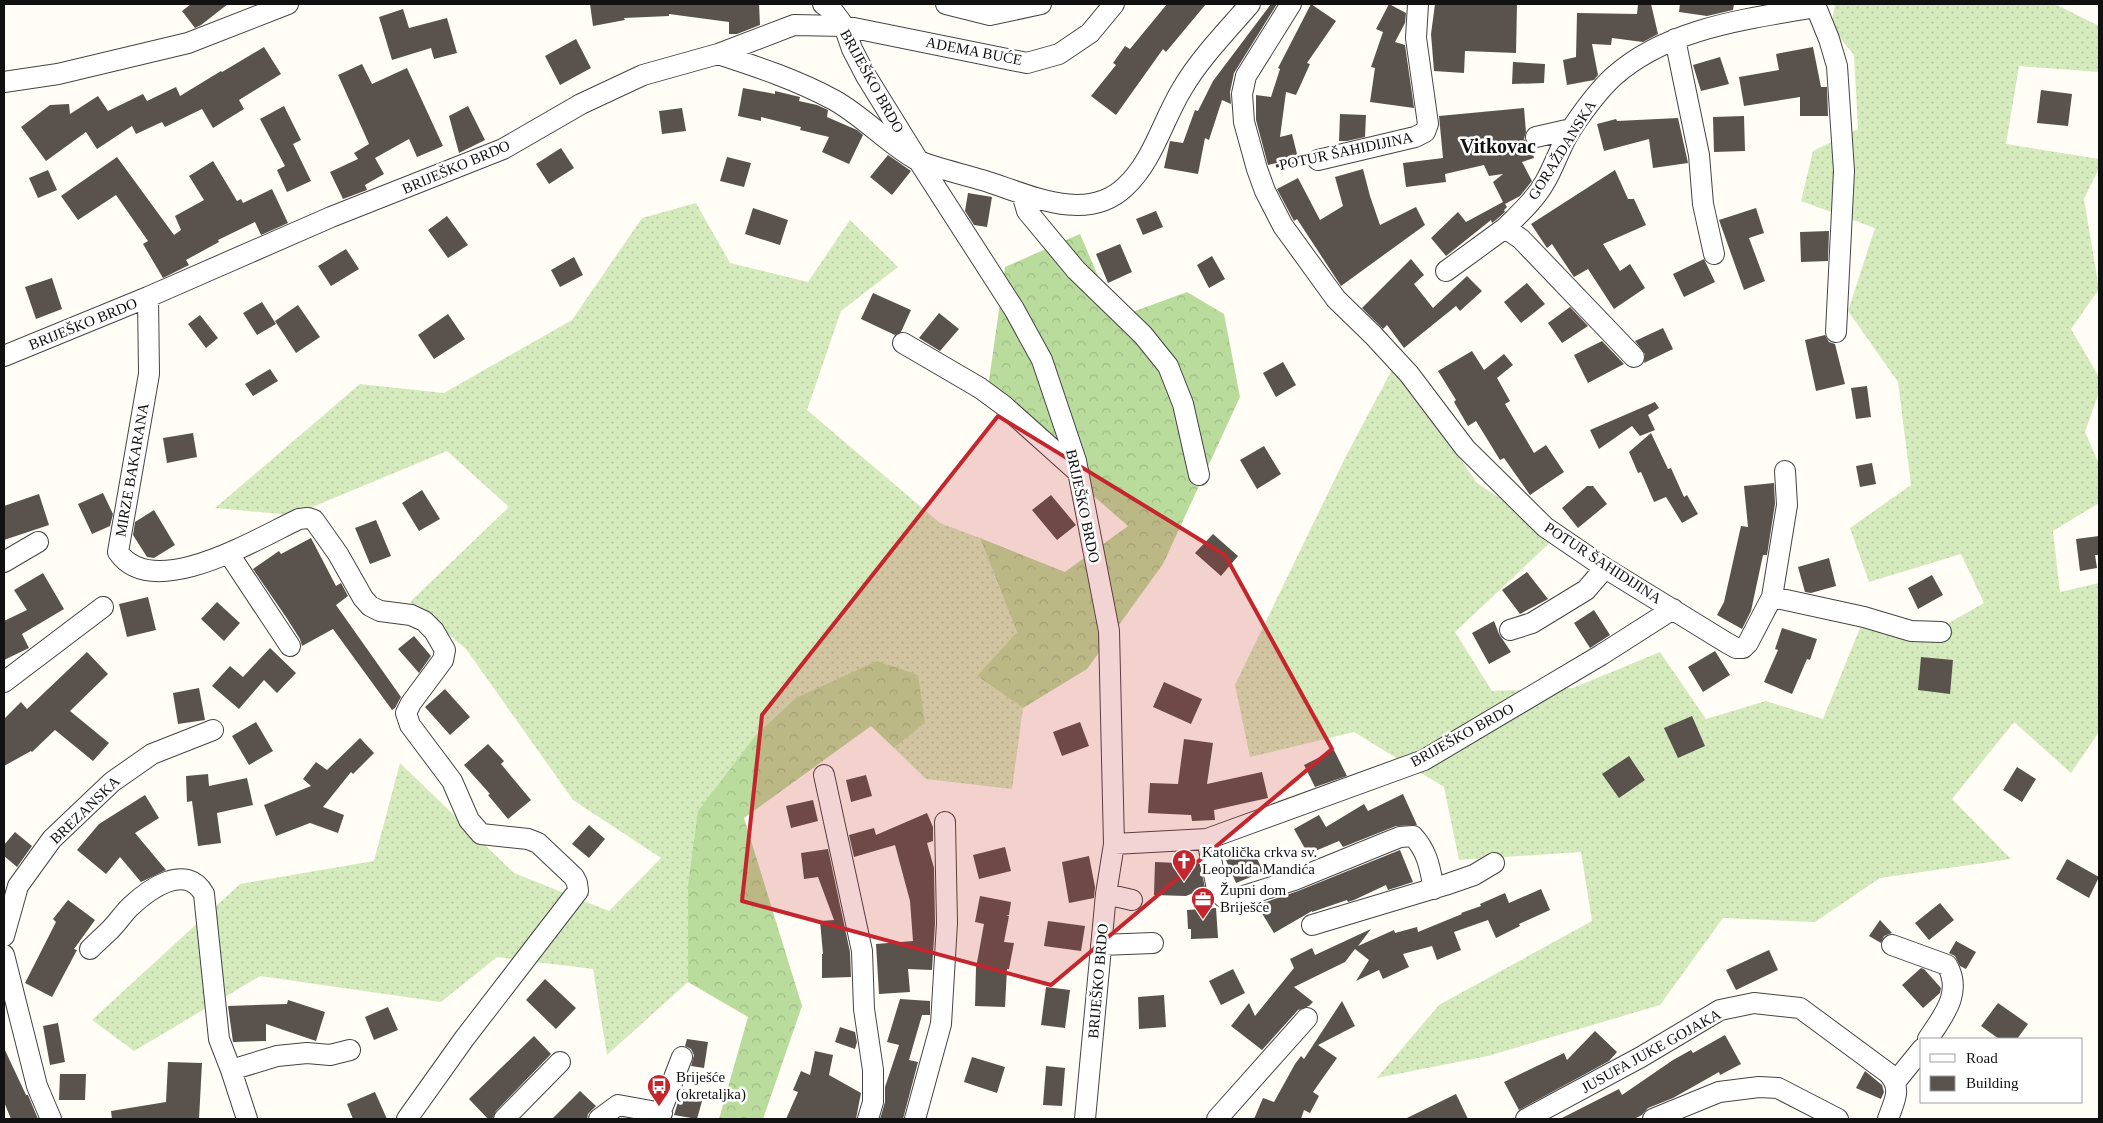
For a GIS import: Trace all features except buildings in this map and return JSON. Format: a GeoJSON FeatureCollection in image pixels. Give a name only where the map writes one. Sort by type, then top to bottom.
{"type":"FeatureCollection","features":[{"type":"Feature","properties":{"kind":"street"},"geometry":{"type":"LineString","coordinates":[[4,82],[58,74],[188,43],[288,4]]}},
{"type":"Feature","properties":{"kind":"street"},"geometry":{"type":"LineString","coordinates":[[823,4],[833,11],[844,26]]}},
{"type":"Feature","properties":{"kind":"street"},"geometry":{"type":"LineString","coordinates":[[946,4],[990,15],[1041,4]]}},
{"type":"Feature","properties":{"kind":"street","name":"ADEMA BUĆE"},"geometry":{"type":"LineString","coordinates":[[844,26],[1027,63],[1059,54],[1090,33],[1114,4]]}},
{"type":"Feature","properties":{"kind":"street"},"geometry":{"type":"LineString","coordinates":[[718,54],[770,70],[835,101],[918,160],[1022,194],[1060,204],[1084,205],[1105,200],[1124,188],[1141,170],[1192,73],[1250,4]]}},
{"type":"Feature","properties":{"kind":"street","name":"POTUR ŠAHIDIJINA"},"geometry":{"type":"LineString","coordinates":[[1291,4],[1246,76],[1242,94],[1244,122],[1265,192],[1283,226],[1336,299],[1409,374],[1466,448],[1545,527],[1605,568],[1736,648],[1743,648],[1748,643],[1772,597],[1787,505],[1785,471]]}},
{"type":"Feature","properties":{"kind":"street","name":"POTUR ŠAHIDIJINA"},"geometry":{"type":"LineString","coordinates":[[1318,160],[1415,137],[1425,132],[1428,124],[1416,38],[1418,4]]}},
{"type":"Feature","properties":{"kind":"street"},"geometry":{"type":"LineString","coordinates":[[1816,5],[1837,66],[1843,162],[1836,332]]}},
{"type":"Feature","properties":{"kind":"street","name":"GORAŽDANSKA"},"geometry":{"type":"LineString","coordinates":[[1446,271],[1505,228],[1533,200],[1545,183],[1571,129],[1599,91],[1631,63],[1675,39],[1739,21],[1816,5]]}},
{"type":"Feature","properties":{"kind":"street","name":"BRIJEŠKO BRDO"},"geometry":{"type":"LineString","coordinates":[[4,356],[148,297],[331,217],[504,149],[581,104],[643,75],[718,54],[794,25],[844,26],[852,49],[866,76],[1014,309],[1042,360],[1079,473],[1109,631],[1114,844],[1106,894],[1085,1119]]}},
{"type":"Feature","properties":{"kind":"street"},"geometry":{"type":"LineString","coordinates":[[1675,39],[1698,155],[1703,204],[1714,254]]}},
{"type":"Feature","properties":{"kind":"street"},"geometry":{"type":"LineString","coordinates":[[1536,137],[1571,129]]}},
{"type":"Feature","properties":{"kind":"street"},"geometry":{"type":"LineString","coordinates":[[1022,194],[1026,211],[1076,270],[1143,335],[1168,366],[1183,404],[1199,475]]}},
{"type":"Feature","properties":{"kind":"street"},"geometry":{"type":"LineString","coordinates":[[1505,228],[1521,239],[1634,357]]}},
{"type":"Feature","properties":{"kind":"street","name":"MIRZE BAKARANA"},"geometry":{"type":"LineString","coordinates":[[148,297],[149,374],[118,552],[129,564],[146,571],[167,572],[229,554],[299,519],[308,518],[314,520],[338,554],[363,598],[370,606],[380,611],[411,615],[424,622],[434,631],[444,650],[443,660],[411,703],[406,713],[410,725],[452,781],[469,820],[481,834],[528,839],[538,844],[574,876],[578,883],[578,891],[464,1039],[406,1119]]}},
{"type":"Feature","properties":{"kind":"street"},"geometry":{"type":"LineString","coordinates":[[903,343],[980,388],[1003,405],[1079,473]]}},
{"type":"Feature","properties":{"kind":"street"},"geometry":{"type":"LineString","coordinates":[[4,562],[38,542]]}},
{"type":"Feature","properties":{"kind":"street"},"geometry":{"type":"LineString","coordinates":[[229,554],[290,646]]}},
{"type":"Feature","properties":{"kind":"street"},"geometry":{"type":"LineString","coordinates":[[1510,630],[1532,624],[1586,590],[1605,568]]}},
{"type":"Feature","properties":{"kind":"street"},"geometry":{"type":"LineString","coordinates":[[1772,597],[1864,617],[1911,631],[1941,632]]}},
{"type":"Feature","properties":{"kind":"street"},"geometry":{"type":"LineString","coordinates":[[4,682],[103,607]]}},
{"type":"Feature","properties":{"kind":"street","name":"BRIJEŠKO BRDO"},"geometry":{"type":"LineString","coordinates":[[1114,844],[1207,839],[1424,760],[1601,655],[1673,608]]}},
{"type":"Feature","properties":{"kind":"street","name":"BREZANSKA"},"geometry":{"type":"LineString","coordinates":[[4,936],[18,886],[52,839],[112,782],[152,754],[213,730]]}},
{"type":"Feature","properties":{"kind":"street"},"geometry":{"type":"LineString","coordinates":[[824,775],[862,951],[864,1009],[872,1070],[872,1102],[868,1119]]}},
{"type":"Feature","properties":{"kind":"street"},"geometry":{"type":"LineString","coordinates":[[915,1119],[941,1024],[947,923],[945,822]]}},
{"type":"Feature","properties":{"kind":"street"},"geometry":{"type":"LineString","coordinates":[[1207,839],[1217,889],[1223,897],[1234,899],[1294,880],[1385,842],[1400,837],[1413,836],[1422,845],[1427,856],[1434,889]]}},
{"type":"Feature","properties":{"kind":"street"},"geometry":{"type":"LineString","coordinates":[[1312,925],[1434,889],[1474,875],[1494,863]]}},
{"type":"Feature","properties":{"kind":"street"},"geometry":{"type":"LineString","coordinates":[[90,948],[111,929],[130,907],[153,888],[172,879],[184,879],[200,887],[204,894],[219,1040],[232,1070],[247,1119]]}},
{"type":"Feature","properties":{"kind":"street"},"geometry":{"type":"LineString","coordinates":[[1106,894],[1132,900]]}},
{"type":"Feature","properties":{"kind":"street"},"geometry":{"type":"LineString","coordinates":[[1102,945],[1153,943]]}},
{"type":"Feature","properties":{"kind":"street"},"geometry":{"type":"LineString","coordinates":[[1892,944],[1947,965],[1952,974],[1954,991],[1952,1001],[1929,1038]]}},
{"type":"Feature","properties":{"kind":"street"},"geometry":{"type":"LineString","coordinates":[[4,955],[37,1086],[51,1119]]}},
{"type":"Feature","properties":{"kind":"street","name":"JUSUFA JUKE GOJAKA"},"geometry":{"type":"LineString","coordinates":[[1526,1119],[1642,1057],[1720,1010],[1754,1003],[1800,1008],[1874,1062],[1896,1081]]}},
{"type":"Feature","properties":{"kind":"street"},"geometry":{"type":"LineString","coordinates":[[1217,1119],[1307,1018]]}},
{"type":"Feature","properties":{"kind":"street"},"geometry":{"type":"LineString","coordinates":[[232,1070],[277,1056],[307,1053],[330,1056],[350,1050]]}},
{"type":"Feature","properties":{"kind":"street"},"geometry":{"type":"LineString","coordinates":[[1888,1119],[1897,1092],[1896,1081],[1920,1051]]}},
{"type":"Feature","properties":{"kind":"street"},"geometry":{"type":"LineString","coordinates":[[599,1119],[618,1105],[660,1116],[682,1057]]}},
{"type":"Feature","properties":{"kind":"street"},"geometry":{"type":"LineString","coordinates":[[504,1119],[560,1062]]}},
{"type":"Feature","properties":{"kind":"street"},"geometry":{"type":"LineString","coordinates":[[1653,1119],[1719,1092],[1759,1087],[1778,1088],[1838,1119]]}},
{"type":"Feature","properties":{"kind":"path","name":"POTUR ŠAHIDIJINA"},"geometry":{"type":"LineString","coordinates":[[1257,169],[1318,160]]}},
{"type":"Feature","properties":{"kind":"highlighted area"},"geometry":{"type":"Polygon","coordinates":[[[998,416],[1225,555],[1332,749],[1051,985],[742,901],[762,715],[998,416]]]}},
{"type":"Feature","properties":{"kind":"green space"},"geometry":{"type":"Polygon","coordinates":[[[1835,4],[2055,4],[2099,26],[2099,72],[2019,66],[2006,144],[2099,159],[2099,168],[2084,199],[2099,289],[2071,329],[2099,377],[2099,392],[2085,432],[2099,464],[2099,503],[2053,531],[2060,592],[2099,583],[2099,732],[2071,773],[2014,722],[1952,799],[2011,859],[1880,878],[1815,922],[1723,918],[1660,1005],[1488,1056],[1377,1078],[1439,1005],[1592,921],[1581,852],[1459,860],[1444,787],[1354,732],[1250,757],[1235,685],[1346,456],[1395,364],[1477,483],[1557,536],[1455,632],[1492,691],[1573,688],[1660,652],[1706,719],[1766,701],[1823,719],[1862,623],[1931,633],[1984,603],[1961,554],[1869,582],[1850,528],[1911,485],[1898,382],[1848,311],[1875,228],[1801,201],[1813,151],[1858,129],[1854,55],[1831,27],[1835,4]]]}},
{"type":"Feature","properties":{"kind":"green space"},"geometry":{"type":"Polygon","coordinates":[[[696,203],[730,263],[808,282],[850,220],[898,267],[841,311],[807,410],[940,523],[980,538],[1017,632],[977,676],[1023,708],[1012,789],[926,779],[894,748],[925,723],[796,698],[688,885],[688,982],[607,1055],[593,969],[497,957],[441,1002],[260,976],[134,1051],[92,1020],[240,884],[374,861],[400,763],[514,873],[609,911],[661,858],[573,800],[466,649],[410,602],[509,507],[447,451],[293,515],[215,508],[360,384],[444,393],[572,320],[642,218],[696,203]]]}},
{"type":"Feature","properties":{"kind":"green space"},"geometry":{"type":"Polygon","coordinates":[[[1080,234],[1116,318],[1187,292],[1224,314],[1240,397],[1163,564],[1087,669],[1023,708],[977,676],[1017,632],[980,538],[1065,572],[1128,526],[986,402],[1005,267],[1080,234]]]}},
{"type":"Feature","properties":{"kind":"green space"},"geometry":{"type":"Polygon","coordinates":[[[877,661],[918,675],[925,723],[894,748],[871,726],[744,818],[802,1006],[763,1119],[719,1119],[748,1017],[688,982],[688,885],[698,811],[756,735],[796,698],[877,661]]]}},
{"type":"Feature","properties":{"kind":"place","name":"Katolička crkva sv. Leopolda Mandića"},"geometry":{"type":"Point","coordinates":[1184,882]}},
{"type":"Feature","properties":{"kind":"place","name":"Župni dom Briješće"},"geometry":{"type":"Point","coordinates":[1203,920]}},
{"type":"Feature","properties":{"kind":"place","name":"Briješće (okretaljka)"},"geometry":{"type":"Point","coordinates":[659,1107]}},
{"type":"Feature","properties":{"kind":"district","name":"Vitkovac"},"geometry":{"type":"Point","coordinates":[1498,146]}}]}
